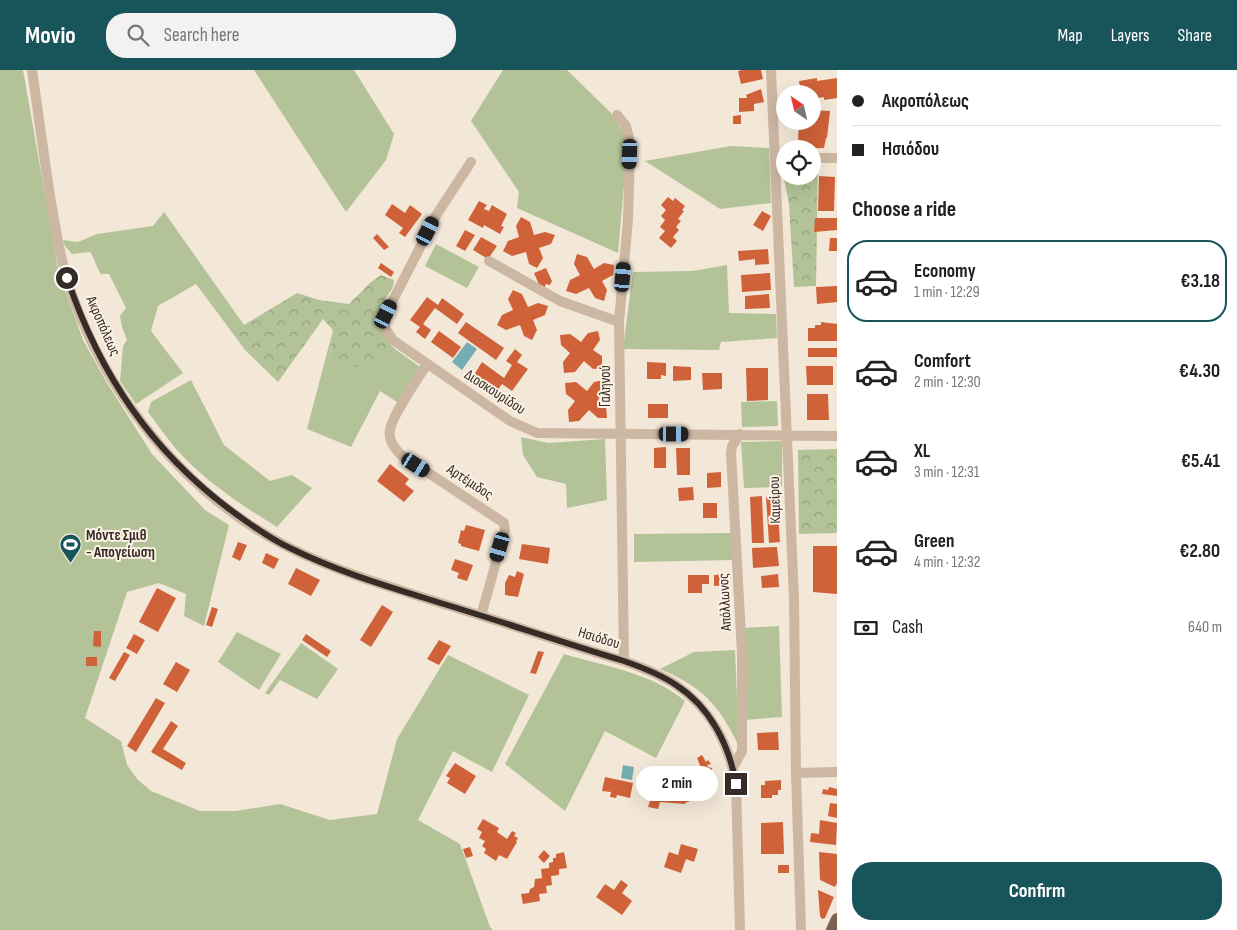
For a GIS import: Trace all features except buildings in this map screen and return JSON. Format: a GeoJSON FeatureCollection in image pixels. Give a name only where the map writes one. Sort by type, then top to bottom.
{"type":"FeatureCollection","features":[{"type":"Feature","properties":{"kind":"main road"},"geometry":{"type":"LineString","coordinates":[[832,930],[837,919]]}},
{"type":"Feature","properties":{"kind":"street","name":"Ακροπόλεως"},"geometry":{"type":"LineString","coordinates":[[32,70],[59,249],[78,312],[103,365],[138,418],[169,455],[217,500],[263,533]]}},
{"type":"Feature","properties":{"kind":"street","name":"Καμείρου"},"geometry":{"type":"LineString","coordinates":[[771,70],[794,598],[796,773],[801,930]]}},
{"type":"Feature","properties":{"kind":"street","name":"Γαληνού"},"geometry":{"type":"LineString","coordinates":[[618,115],[626,126],[630,154],[628,219],[619,322],[624,661]]}},
{"type":"Feature","properties":{"kind":"street"},"geometry":{"type":"LineString","coordinates":[[821,158],[837,158]]}},
{"type":"Feature","properties":{"kind":"street","name":"Διοσκουρίδου"},"geometry":{"type":"LineString","coordinates":[[471,162],[437,214],[386,314],[385,328],[393,340],[510,421],[526,429],[546,434],[837,436]]}},
{"type":"Feature","properties":{"kind":"street"},"geometry":{"type":"LineString","coordinates":[[489,261],[560,301],[619,322]]}},
{"type":"Feature","properties":{"kind":"street","name":"Αρτέμιδος"},"geometry":{"type":"LineString","coordinates":[[427,364],[396,415],[390,429],[390,439],[400,454],[504,523],[505,530],[481,616]]}},
{"type":"Feature","properties":{"kind":"street","name":"Απόλλωνος"},"geometry":{"type":"LineString","coordinates":[[733,768],[742,750],[742,654],[731,453],[732,446],[740,434]]}},
{"type":"Feature","properties":{"kind":"street","name":"Ησιόδου"},"geometry":{"type":"LineString","coordinates":[[263,533],[289,548],[341,571],[624,661],[671,682],[697,703],[718,730],[726,745],[733,768],[736,784],[740,930]]}},
{"type":"Feature","properties":{"kind":"street"},"geometry":{"type":"LineString","coordinates":[[796,773],[837,772]]}},
{"type":"Feature","properties":{"kind":"green space"},"geometry":{"type":"Polygon","coordinates":[[[0,70],[23,70],[59,274],[83,340],[107,383],[152,454],[205,510],[229,525],[204,626],[184,616],[186,594],[159,583],[127,592],[85,718],[121,741],[127,765],[138,780],[151,791],[200,811],[236,811],[280,804],[330,820],[377,814],[397,739],[448,655],[529,695],[492,772],[453,751],[418,820],[460,844],[490,927],[493,930],[0,930],[0,70]]]}},
{"type":"Feature","properties":{"kind":"green space"},"geometry":{"type":"Polygon","coordinates":[[[254,70],[354,70],[394,134],[386,160],[346,212],[254,70]]]}},
{"type":"Feature","properties":{"kind":"green space"},"geometry":{"type":"Polygon","coordinates":[[[503,70],[567,70],[610,112],[628,139],[618,253],[517,208],[519,192],[471,121],[503,70]]]}},
{"type":"Feature","properties":{"kind":"green space"},"geometry":{"type":"Polygon","coordinates":[[[731,146],[769,148],[771,203],[720,209],[645,161],[731,146]]]}},
{"type":"Feature","properties":{"kind":"green space"},"geometry":{"type":"Polygon","coordinates":[[[785,185],[818,185],[816,286],[794,287],[789,204],[785,185]]]}},
{"type":"Feature","properties":{"kind":"green space"},"geometry":{"type":"Polygon","coordinates":[[[164,212],[244,325],[237,339],[196,284],[158,306],[151,331],[183,373],[136,404],[120,381],[123,346],[127,340],[120,316],[126,308],[109,274],[101,274],[90,252],[72,254],[65,246],[63,240],[78,242],[97,234],[153,226],[164,212]]]}},
{"type":"Feature","properties":{"kind":"green space"},"geometry":{"type":"Polygon","coordinates":[[[436,244],[479,267],[467,288],[425,266],[436,244]]]}},
{"type":"Feature","properties":{"kind":"green space"},"geometry":{"type":"Polygon","coordinates":[[[727,265],[729,313],[776,314],[777,338],[721,342],[719,350],[623,349],[633,272],[693,271],[727,265]]]}},
{"type":"Feature","properties":{"kind":"green space"},"geometry":{"type":"Polygon","coordinates":[[[381,275],[394,280],[393,287],[383,305],[380,319],[386,337],[395,349],[389,357],[380,362],[355,367],[335,366],[329,361],[333,330],[323,319],[278,382],[245,350],[237,339],[244,325],[297,293],[319,300],[349,304],[371,282],[381,275]]]}},
{"type":"Feature","properties":{"kind":"green space"},"geometry":{"type":"Polygon","coordinates":[[[333,330],[329,361],[389,357],[395,349],[423,369],[400,404],[380,391],[351,447],[307,429],[333,330]]]}},
{"type":"Feature","properties":{"kind":"green space"},"geometry":{"type":"Polygon","coordinates":[[[191,380],[224,445],[270,481],[292,475],[312,488],[277,527],[237,501],[199,472],[176,449],[148,412],[151,402],[191,380]]]}},
{"type":"Feature","properties":{"kind":"green space"},"geometry":{"type":"Polygon","coordinates":[[[777,401],[778,426],[742,427],[741,402],[777,401]]]}},
{"type":"Feature","properties":{"kind":"green space"},"geometry":{"type":"Polygon","coordinates":[[[521,437],[548,443],[605,439],[607,500],[567,508],[566,484],[537,477],[523,455],[521,437]]]}},
{"type":"Feature","properties":{"kind":"green space"},"geometry":{"type":"Polygon","coordinates":[[[782,441],[782,487],[744,488],[741,442],[782,441]]]}},
{"type":"Feature","properties":{"kind":"green space"},"geometry":{"type":"Polygon","coordinates":[[[837,449],[837,533],[799,534],[798,450],[837,449]]]}},
{"type":"Feature","properties":{"kind":"green space"},"geometry":{"type":"Polygon","coordinates":[[[731,533],[735,560],[634,562],[634,534],[731,533]]]}},
{"type":"Feature","properties":{"kind":"green space"},"geometry":{"type":"Polygon","coordinates":[[[779,626],[782,717],[745,720],[742,628],[779,626]]]}},
{"type":"Feature","properties":{"kind":"green space"},"geometry":{"type":"Polygon","coordinates":[[[237,632],[281,654],[259,690],[218,662],[237,632]]]}},
{"type":"Feature","properties":{"kind":"green space"},"geometry":{"type":"Polygon","coordinates":[[[301,643],[338,669],[317,699],[280,680],[269,695],[265,693],[301,643]]]}},
{"type":"Feature","properties":{"kind":"green space"},"geometry":{"type":"Polygon","coordinates":[[[735,650],[739,746],[724,719],[708,699],[688,683],[660,669],[694,652],[735,650]]]}},
{"type":"Feature","properties":{"kind":"green space"},"geometry":{"type":"Polygon","coordinates":[[[564,654],[643,677],[672,691],[685,701],[656,758],[605,731],[565,811],[505,764],[564,654]]]}},
{"type":"Feature","properties":{"kind":"water"},"geometry":{"type":"Polygon","coordinates":[[[467,342],[477,349],[462,370],[452,362],[467,342]]]}},
{"type":"Feature","properties":{"kind":"water"},"geometry":{"type":"Polygon","coordinates":[[[623,765],[634,767],[632,780],[621,778],[623,765]]]}},
{"type":"Feature","properties":{"kind":"place","name":"Μόντε Σμιθ - Απογείωση"},"geometry":{"type":"Point","coordinates":[70,563]}},
{"type":"Feature","properties":{"kind":"route"},"geometry":{"type":"LineString","coordinates":[[67,278],[78,312],[103,365],[118,389],[138,418],[169,455],[217,500],[263,533],[289,548],[341,571],[624,661],[677,685],[709,716],[718,730],[726,745],[736,784]]}}]}
